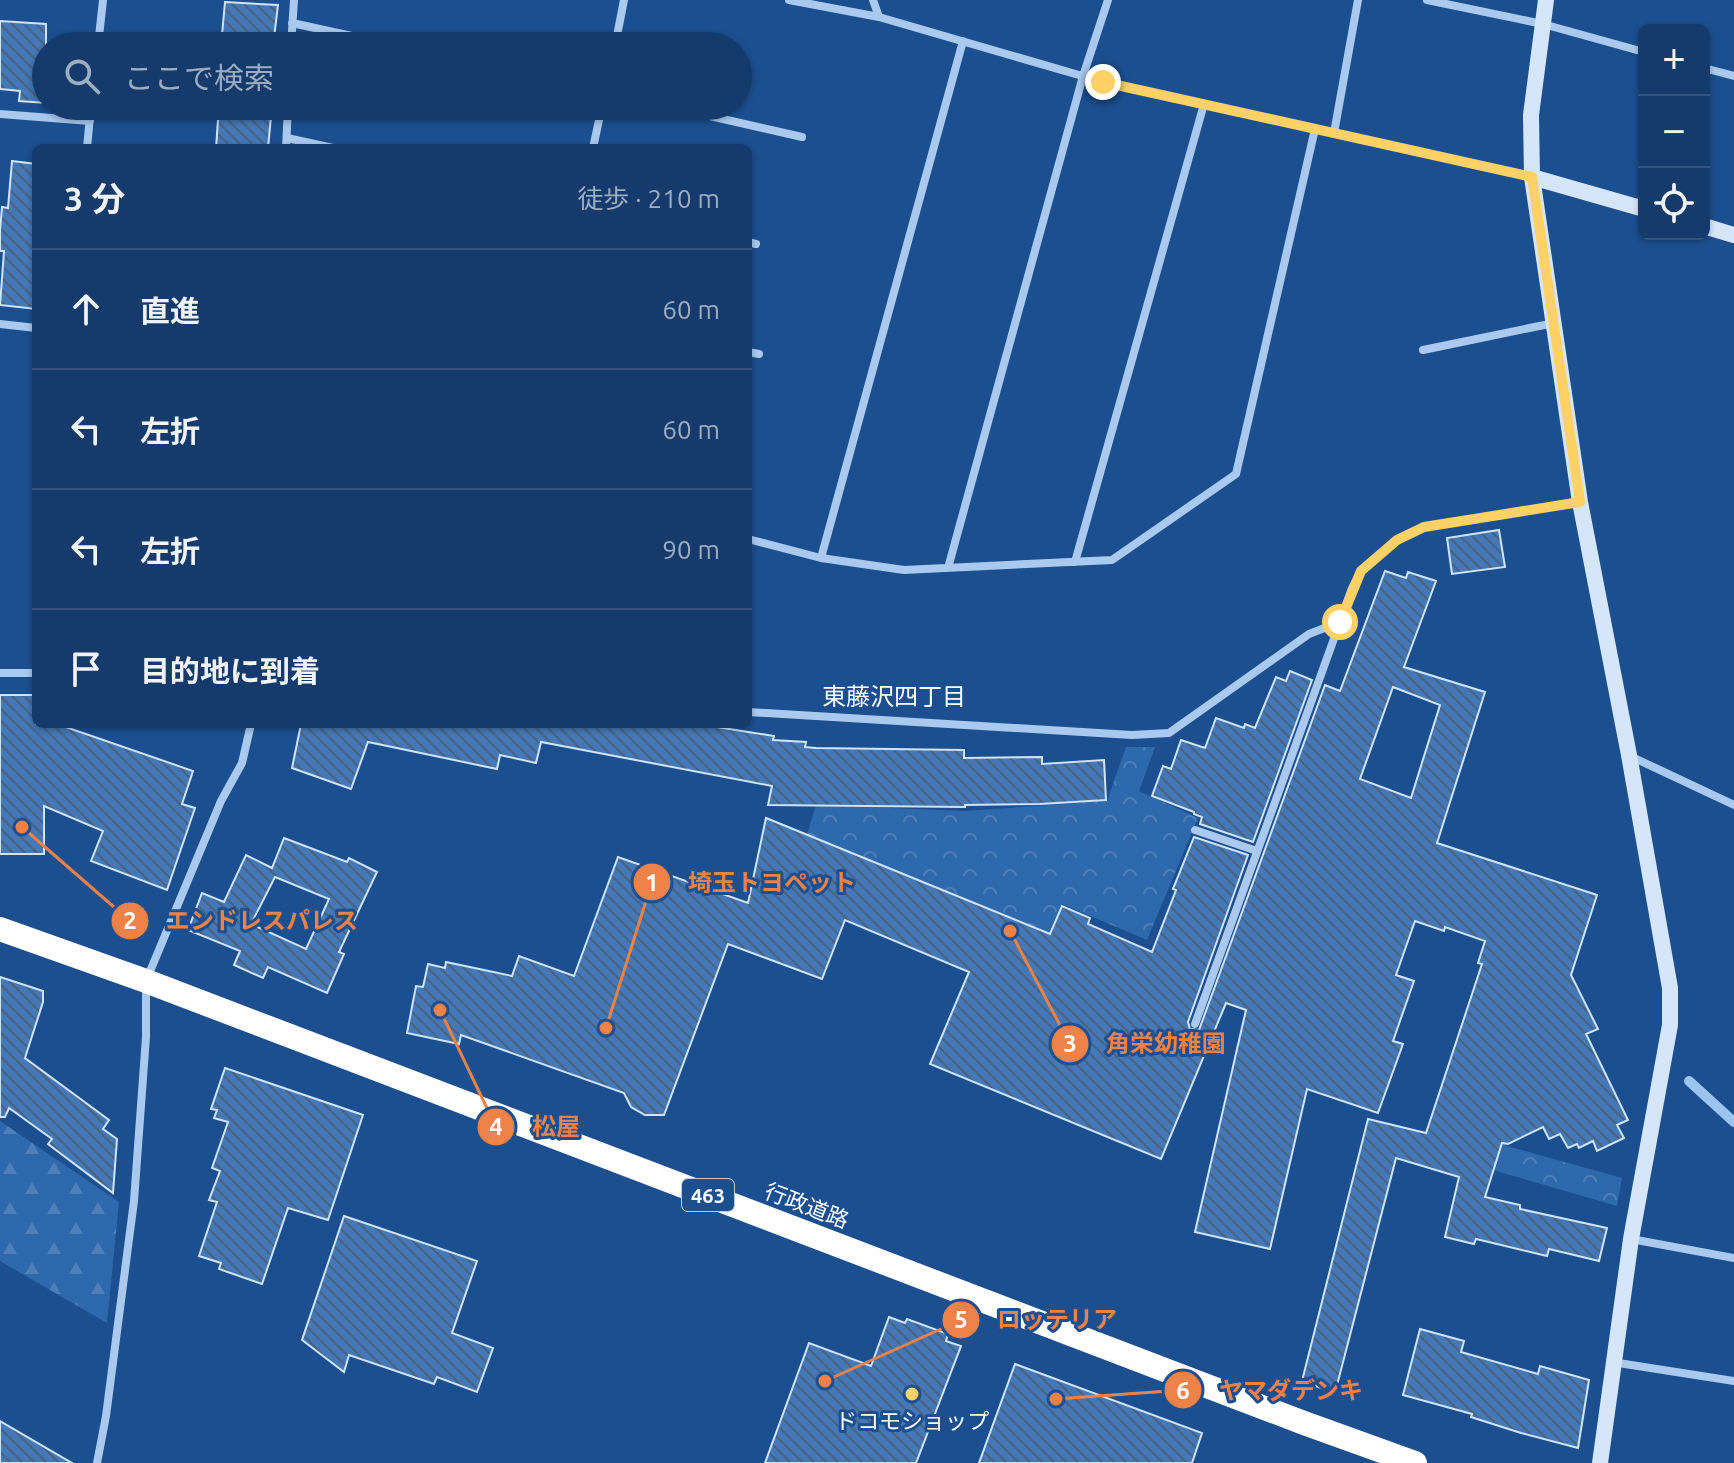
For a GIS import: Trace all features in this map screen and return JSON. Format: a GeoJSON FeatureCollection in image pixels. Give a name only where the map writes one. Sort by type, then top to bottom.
{"type":"FeatureCollection","features":[{"type":"Feature","properties":{"kind":"highway","name":"行政道路"},"geometry":{"type":"LineString","coordinates":[[0,929],[146,981],[1415,1463]]}},
{"type":"Feature","properties":{"kind":"street"},"geometry":{"type":"LineString","coordinates":[[100,32],[103,0]]}},
{"type":"Feature","properties":{"kind":"street"},"geometry":{"type":"LineString","coordinates":[[292,32],[294,0]]}},
{"type":"Feature","properties":{"kind":"street"},"geometry":{"type":"LineString","coordinates":[[618,32],[624,0]]}},
{"type":"Feature","properties":{"kind":"street"},"geometry":{"type":"LineString","coordinates":[[789,0],[879,17],[1083,76],[1532,177],[1638,207]]}},
{"type":"Feature","properties":{"kind":"street"},"geometry":{"type":"LineString","coordinates":[[873,0],[879,17]]}},
{"type":"Feature","properties":{"kind":"street"},"geometry":{"type":"LineString","coordinates":[[948,568],[1083,76],[1108,0]]}},
{"type":"Feature","properties":{"kind":"street"},"geometry":{"type":"LineString","coordinates":[[1334,133],[1358,0]]}},
{"type":"Feature","properties":{"kind":"street"},"geometry":{"type":"LineString","coordinates":[[1427,0],[1543,24],[1638,50]]}},
{"type":"Feature","properties":{"kind":"street"},"geometry":{"type":"LineString","coordinates":[[1546,0],[1531,115],[1532,177],[1580,502],[1670,988],[1670,1025],[1631,1239],[1600,1463]]}},
{"type":"Feature","properties":{"kind":"street"},"geometry":{"type":"LineString","coordinates":[[292,23],[333,32]]}},
{"type":"Feature","properties":{"kind":"street"},"geometry":{"type":"LineString","coordinates":[[821,558],[963,41]]}},
{"type":"Feature","properties":{"kind":"street"},"geometry":{"type":"LineString","coordinates":[[1710,70],[1734,76]]}},
{"type":"Feature","properties":{"kind":"street"},"geometry":{"type":"LineString","coordinates":[[1075,562],[1204,104]]}},
{"type":"Feature","properties":{"kind":"street"},"geometry":{"type":"LineString","coordinates":[[0,114],[32,116]]}},
{"type":"Feature","properties":{"kind":"street"},"geometry":{"type":"LineString","coordinates":[[77,120],[90,121],[87,144]]}},
{"type":"Feature","properties":{"kind":"street"},"geometry":{"type":"LineString","coordinates":[[286,144],[288,120]]}},
{"type":"Feature","properties":{"kind":"street"},"geometry":{"type":"LineString","coordinates":[[594,144],[599,120]]}},
{"type":"Feature","properties":{"kind":"street"},"geometry":{"type":"LineString","coordinates":[[727,120],[802,137]]}},
{"type":"Feature","properties":{"kind":"street"},"geometry":{"type":"LineString","coordinates":[[752,540],[821,558],[904,570],[1112,560],[1236,474],[1315,129]]}},
{"type":"Feature","properties":{"kind":"street"},"geometry":{"type":"LineString","coordinates":[[287,138],[315,144]]}},
{"type":"Feature","properties":{"kind":"street"},"geometry":{"type":"LineString","coordinates":[[1710,228],[1734,235]]}},
{"type":"Feature","properties":{"kind":"street"},"geometry":{"type":"LineString","coordinates":[[1423,350],[1554,323]]}},
{"type":"Feature","properties":{"kind":"street"},"geometry":{"type":"LineString","coordinates":[[0,324],[32,328]]}},
{"type":"Feature","properties":{"kind":"street"},"geometry":{"type":"LineString","coordinates":[[752,353],[759,354]]}},
{"type":"Feature","properties":{"kind":"street"},"geometry":{"type":"LineString","coordinates":[[1195,1024],[1361,571],[1397,540],[1424,527],[1580,502]]}},
{"type":"Feature","properties":{"kind":"street"},"geometry":{"type":"LineString","coordinates":[[752,712],[1132,735],[1169,733],[1309,634],[1340,622]]}},
{"type":"Feature","properties":{"kind":"street"},"geometry":{"type":"LineString","coordinates":[[0,673],[32,673]]}},
{"type":"Feature","properties":{"kind":"street"},"geometry":{"type":"LineString","coordinates":[[97,1463],[134,1201],[146,1037],[146,981],[221,801],[242,763],[250,728]]}},
{"type":"Feature","properties":{"kind":"street"},"geometry":{"type":"LineString","coordinates":[[1629,755],[1734,805]]}},
{"type":"Feature","properties":{"kind":"street"},"geometry":{"type":"LineString","coordinates":[[1195,830],[1257,851]]}},
{"type":"Feature","properties":{"kind":"street"},"geometry":{"type":"LineString","coordinates":[[1631,1239],[1734,1258]]}},
{"type":"Feature","properties":{"kind":"street"},"geometry":{"type":"LineString","coordinates":[[1612,1362],[1734,1381]]}},
{"type":"Feature","properties":{"kind":"green space"},"geometry":{"type":"Polygon","coordinates":[[[1126,747],[1155,747],[1139,791],[1198,818],[1147,940],[1062,904],[1049,933],[807,835],[816,805],[964,811],[1107,801],[1126,747]]]}},
{"type":"Feature","properties":{"kind":"green space"},"geometry":{"type":"Polygon","coordinates":[[[0,1121],[119,1202],[107,1323],[0,1261],[0,1121]]]}},
{"type":"Feature","properties":{"kind":"green space"},"geometry":{"type":"Polygon","coordinates":[[[1464,1134],[1622,1178],[1617,1206],[1455,1159],[1464,1134]]]}},
{"type":"Feature","properties":{"kind":"building"},"geometry":{"type":"Polygon","coordinates":[[[225,2],[278,5],[275,32],[222,32],[225,2]]]}},
{"type":"Feature","properties":{"kind":"building"},"geometry":{"type":"Polygon","coordinates":[[[0,21],[46,24],[46,32],[32,32],[32,102],[19,101],[20,91],[0,89],[0,21]]]}},
{"type":"Feature","properties":{"kind":"building"},"geometry":{"type":"Polygon","coordinates":[[[218,120],[271,120],[268,144],[216,144],[218,120]]]}},
{"type":"Feature","properties":{"kind":"building"},"geometry":{"type":"Polygon","coordinates":[[[12,161],[32,164],[32,309],[0,305],[4,251],[0,251],[2,207],[8,208],[12,161]]]}},
{"type":"Feature","properties":{"kind":"building"},"geometry":{"type":"Polygon","coordinates":[[[1499,530],[1505,567],[1452,574],[1447,538],[1499,530]]]}},
{"type":"Feature","properties":{"kind":"building"},"geometry":{"type":"Polygon","coordinates":[[[1385,571],[1406,578],[1408,572],[1436,581],[1404,667],[1485,692],[1437,843],[1597,895],[1571,975],[1598,1029],[1586,1034],[1628,1120],[1617,1125],[1624,1138],[1597,1151],[1593,1141],[1579,1148],[1577,1144],[1568,1148],[1560,1134],[1549,1139],[1543,1127],[1508,1144],[1502,1143],[1485,1197],[1520,1205],[1520,1209],[1607,1228],[1599,1261],[1549,1249],[1547,1256],[1476,1239],[1474,1244],[1445,1237],[1459,1177],[1396,1158],[1335,1393],[1302,1381],[1368,1119],[1426,1133],[1482,964],[1478,963],[1485,941],[1445,927],[1444,931],[1415,921],[1396,975],[1414,981],[1393,1041],[1403,1044],[1378,1113],[1307,1089],[1270,1249],[1195,1232],[1246,1010],[1226,1003],[1161,1159],[930,1064],[969,972],[845,920],[822,979],[728,944],[664,1115],[645,1115],[631,1107],[624,1093],[461,1035],[459,1044],[407,1033],[416,986],[423,987],[428,964],[445,968],[446,962],[512,976],[519,956],[574,976],[618,857],[748,903],[766,818],[1050,934],[1062,906],[1090,918],[1088,924],[1152,952],[1194,837],[1248,855],[1188,1022],[1190,1029],[1199,1030],[1325,685],[1340,691],[1385,571]],[[1393,687],[1360,779],[1411,798],[1440,705],[1393,687]]]}},
{"type":"Feature","properties":{"kind":"building"},"geometry":{"type":"Polygon","coordinates":[[[1290,671],[1312,680],[1253,842],[1200,824],[1202,817],[1194,812],[1152,796],[1163,766],[1171,769],[1181,740],[1205,748],[1216,718],[1244,728],[1245,724],[1255,728],[1276,677],[1286,681],[1290,671]]]}},
{"type":"Feature","properties":{"kind":"building"},"geometry":{"type":"Polygon","coordinates":[[[0,695],[32,695],[32,728],[69,728],[193,771],[182,804],[195,808],[167,890],[91,861],[103,831],[44,806],[44,854],[0,854],[0,695]]]}},
{"type":"Feature","properties":{"kind":"building"},"geometry":{"type":"Polygon","coordinates":[[[300,728],[723,728],[774,736],[773,740],[806,742],[805,747],[816,748],[964,750],[964,758],[1042,757],[1042,764],[1104,760],[1106,800],[965,807],[768,805],[772,786],[541,742],[536,763],[500,755],[497,769],[368,742],[351,789],[292,768],[300,728]]]}},
{"type":"Feature","properties":{"kind":"building"},"geometry":{"type":"Polygon","coordinates":[[[284,838],[347,862],[349,858],[377,872],[339,952],[344,954],[327,993],[268,967],[263,978],[234,965],[240,951],[188,930],[202,893],[224,902],[246,855],[272,868],[284,838]],[[275,877],[251,924],[306,949],[329,899],[275,877]]]}},
{"type":"Feature","properties":{"kind":"building"},"geometry":{"type":"Polygon","coordinates":[[[0,977],[43,991],[43,1002],[25,1058],[109,1120],[103,1129],[117,1139],[113,1193],[48,1144],[52,1139],[9,1108],[5,1117],[0,1117],[0,977]]]}},
{"type":"Feature","properties":{"kind":"building"},"geometry":{"type":"Polygon","coordinates":[[[225,1068],[363,1115],[328,1220],[288,1208],[262,1284],[219,1269],[221,1263],[199,1256],[217,1202],[209,1200],[220,1171],[212,1168],[228,1122],[214,1118],[217,1110],[211,1109],[225,1068]]]}},
{"type":"Feature","properties":{"kind":"building"},"geometry":{"type":"Polygon","coordinates":[[[344,1216],[477,1261],[452,1333],[493,1348],[477,1392],[437,1377],[434,1384],[349,1355],[344,1372],[302,1340],[344,1216]]]}},
{"type":"Feature","properties":{"kind":"building"},"geometry":{"type":"Polygon","coordinates":[[[889,1317],[905,1323],[907,1319],[948,1334],[946,1341],[961,1346],[916,1463],[765,1463],[809,1343],[871,1366],[889,1317]]]}},
{"type":"Feature","properties":{"kind":"building"},"geometry":{"type":"Polygon","coordinates":[[[1420,1329],[1464,1341],[1461,1352],[1538,1374],[1540,1366],[1589,1380],[1578,1448],[1403,1395],[1420,1329]]]}},
{"type":"Feature","properties":{"kind":"building"},"geometry":{"type":"Polygon","coordinates":[[[1015,1364],[1202,1433],[1192,1463],[979,1463],[1015,1364]]]}},
{"type":"Feature","properties":{"kind":"building"},"geometry":{"type":"Polygon","coordinates":[[[0,1421],[72,1463],[0,1463],[0,1421]]]}},
{"type":"Feature","properties":{"kind":"waterway"},"geometry":{"type":"LineString","coordinates":[[1689,1081],[1734,1122]]}},
{"type":"Feature","properties":{"kind":"place","name":"エンドレスパレス"},"geometry":{"type":"Point","coordinates":[22,827]}},
{"type":"Feature","properties":{"kind":"place","name":"角栄幼稚園"},"geometry":{"type":"Point","coordinates":[1010,931]}},
{"type":"Feature","properties":{"kind":"place","name":"松屋"},"geometry":{"type":"Point","coordinates":[440,1010]}},
{"type":"Feature","properties":{"kind":"place","name":"埼玉トヨペット"},"geometry":{"type":"Point","coordinates":[606,1028]}},
{"type":"Feature","properties":{"kind":"place","name":"ロッテリア"},"geometry":{"type":"Point","coordinates":[825,1381]}},
{"type":"Feature","properties":{"kind":"place","name":"ドコモショップ"},"geometry":{"type":"Point","coordinates":[912,1394]}},
{"type":"Feature","properties":{"kind":"place","name":"ヤマダデンキ"},"geometry":{"type":"Point","coordinates":[1056,1399]}},
{"type":"Feature","properties":{"kind":"district","name":"東藤沢四丁目"},"geometry":{"type":"Point","coordinates":[894,696]}},
{"type":"Feature","properties":{"kind":"route"},"geometry":{"type":"LineString","coordinates":[[1103,82],[1532,177],[1580,502],[1424,527],[1397,540],[1377,554],[1361,571],[1340,622]]}}]}
